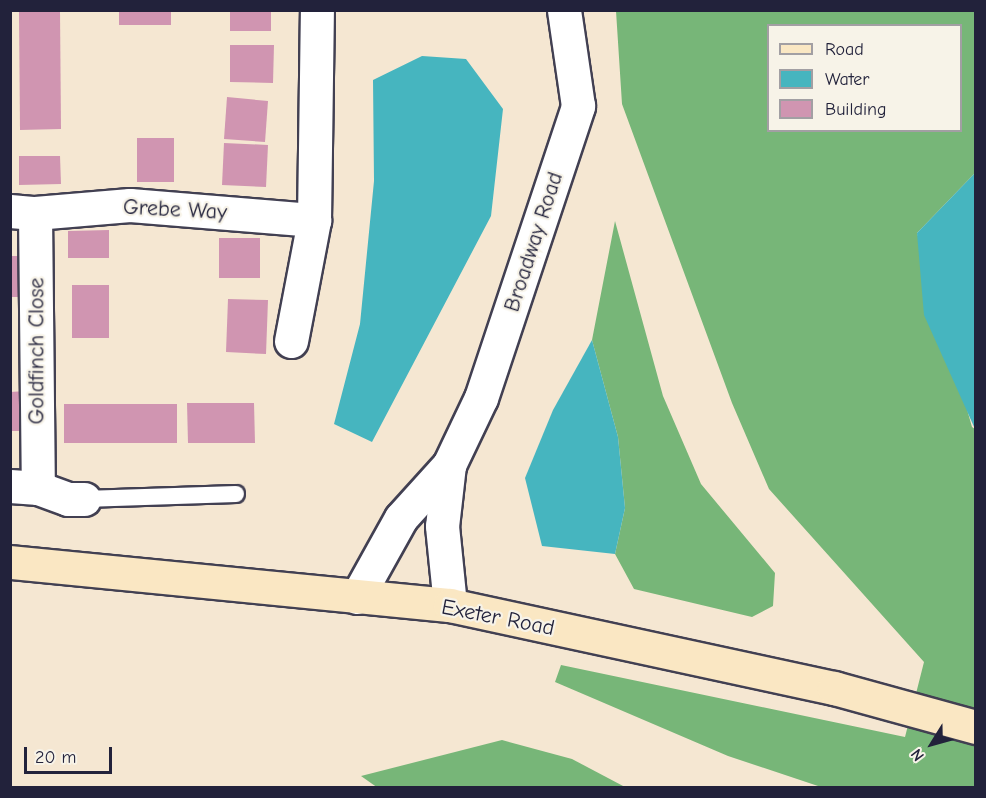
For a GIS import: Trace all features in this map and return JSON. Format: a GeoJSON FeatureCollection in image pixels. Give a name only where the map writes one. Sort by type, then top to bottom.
{"type":"FeatureCollection","features":[{"type":"Feature","properties":{"kind":"street"},"geometry":{"type":"LineString","coordinates":[[291,341],[314,220],[317,10]]}},
{"type":"Feature","properties":{"kind":"street","name":"Broadway Road"},"geometry":{"type":"LineString","coordinates":[[357,597],[401,518],[449,465],[481,398],[578,106],[564,10]]}},
{"type":"Feature","properties":{"kind":"street","name":"Grebe Way"},"geometry":{"type":"LineString","coordinates":[[23,212],[130,205],[314,220]]}},
{"type":"Feature","properties":{"kind":"street","name":"Goldfinch Close"},"geometry":{"type":"LineString","coordinates":[[23,212],[24,487],[68,499],[84,499]]}},
{"type":"Feature","properties":{"kind":"street","name":"Broadway Road"},"geometry":{"type":"LineString","coordinates":[[449,465],[442,526],[450,605]]}},
{"type":"Feature","properties":{"kind":"street","name":"Exeter Road"},"geometry":{"type":"LineString","coordinates":[[10,562],[450,605],[834,688],[975,727]]}},
{"type":"Feature","properties":{"kind":"lane"},"geometry":{"type":"LineString","coordinates":[[84,499],[236,494]]}},
{"type":"Feature","properties":{"kind":"green space"},"geometry":{"type":"Polygon","coordinates":[[[616,11],[975,11],[975,173],[917,233],[972,427],[975,429],[975,787],[821,787],[728,756],[555,682],[561,665],[905,737],[924,662],[769,489],[732,403],[622,104],[616,11]]]}},
{"type":"Feature","properties":{"kind":"green space"},"geometry":{"type":"Polygon","coordinates":[[[615,221],[663,396],[701,484],[775,573],[773,606],[752,617],[634,589],[615,554],[625,508],[618,437],[592,340],[615,221]]]}},
{"type":"Feature","properties":{"kind":"green space"},"geometry":{"type":"Polygon","coordinates":[[[502,740],[572,759],[625,787],[378,788],[361,776],[502,740]]]}},
{"type":"Feature","properties":{"kind":"water"},"geometry":{"type":"Polygon","coordinates":[[[422,56],[466,59],[503,109],[491,216],[372,442],[334,424],[360,324],[374,181],[373,80],[422,56]]]}},
{"type":"Feature","properties":{"kind":"water"},"geometry":{"type":"Polygon","coordinates":[[[975,173],[975,429],[924,315],[917,233],[975,173]]]}},
{"type":"Feature","properties":{"kind":"water"},"geometry":{"type":"Polygon","coordinates":[[[592,340],[618,437],[625,508],[615,554],[542,546],[525,478],[553,410],[592,340]]]}},
{"type":"Feature","properties":{"kind":"building"},"geometry":{"type":"Polygon","coordinates":[[[119,10],[171,10],[171,25],[119,25],[119,10]]]}},
{"type":"Feature","properties":{"kind":"building"},"geometry":{"type":"Polygon","coordinates":[[[230,10],[271,10],[271,31],[230,31],[230,10]]]}},
{"type":"Feature","properties":{"kind":"building"},"geometry":{"type":"Polygon","coordinates":[[[60,11],[61,129],[20,130],[19,12],[60,11]]]}},
{"type":"Feature","properties":{"kind":"building"},"geometry":{"type":"Polygon","coordinates":[[[230,45],[274,45],[273,83],[230,82],[230,45]]]}},
{"type":"Feature","properties":{"kind":"building"},"geometry":{"type":"Polygon","coordinates":[[[227,97],[268,101],[265,142],[224,139],[227,97]]]}},
{"type":"Feature","properties":{"kind":"building"},"geometry":{"type":"Polygon","coordinates":[[[137,138],[174,138],[174,182],[137,182],[137,138]]]}},
{"type":"Feature","properties":{"kind":"building"},"geometry":{"type":"Polygon","coordinates":[[[224,143],[268,145],[266,187],[222,185],[224,143]]]}},
{"type":"Feature","properties":{"kind":"building"},"geometry":{"type":"Polygon","coordinates":[[[19,156],[60,156],[61,184],[19,185],[19,156]]]}},
{"type":"Feature","properties":{"kind":"building"},"geometry":{"type":"Polygon","coordinates":[[[109,230],[109,258],[68,258],[68,231],[109,230]]]}},
{"type":"Feature","properties":{"kind":"building"},"geometry":{"type":"Polygon","coordinates":[[[219,238],[260,238],[260,278],[219,278],[219,238]]]}},
{"type":"Feature","properties":{"kind":"building"},"geometry":{"type":"Polygon","coordinates":[[[10,256],[20,256],[21,297],[10,297],[10,256]]]}},
{"type":"Feature","properties":{"kind":"building"},"geometry":{"type":"Polygon","coordinates":[[[72,285],[109,285],[109,338],[72,338],[72,285]]]}},
{"type":"Feature","properties":{"kind":"building"},"geometry":{"type":"Polygon","coordinates":[[[228,299],[268,300],[266,354],[226,352],[228,299]]]}},
{"type":"Feature","properties":{"kind":"building"},"geometry":{"type":"Polygon","coordinates":[[[26,391],[26,431],[10,431],[10,392],[26,391]]]}},
{"type":"Feature","properties":{"kind":"building"},"geometry":{"type":"Polygon","coordinates":[[[187,403],[254,403],[255,443],[188,443],[187,403]]]}},
{"type":"Feature","properties":{"kind":"building"},"geometry":{"type":"Polygon","coordinates":[[[64,404],[177,404],[177,443],[64,443],[64,404]]]}}]}
